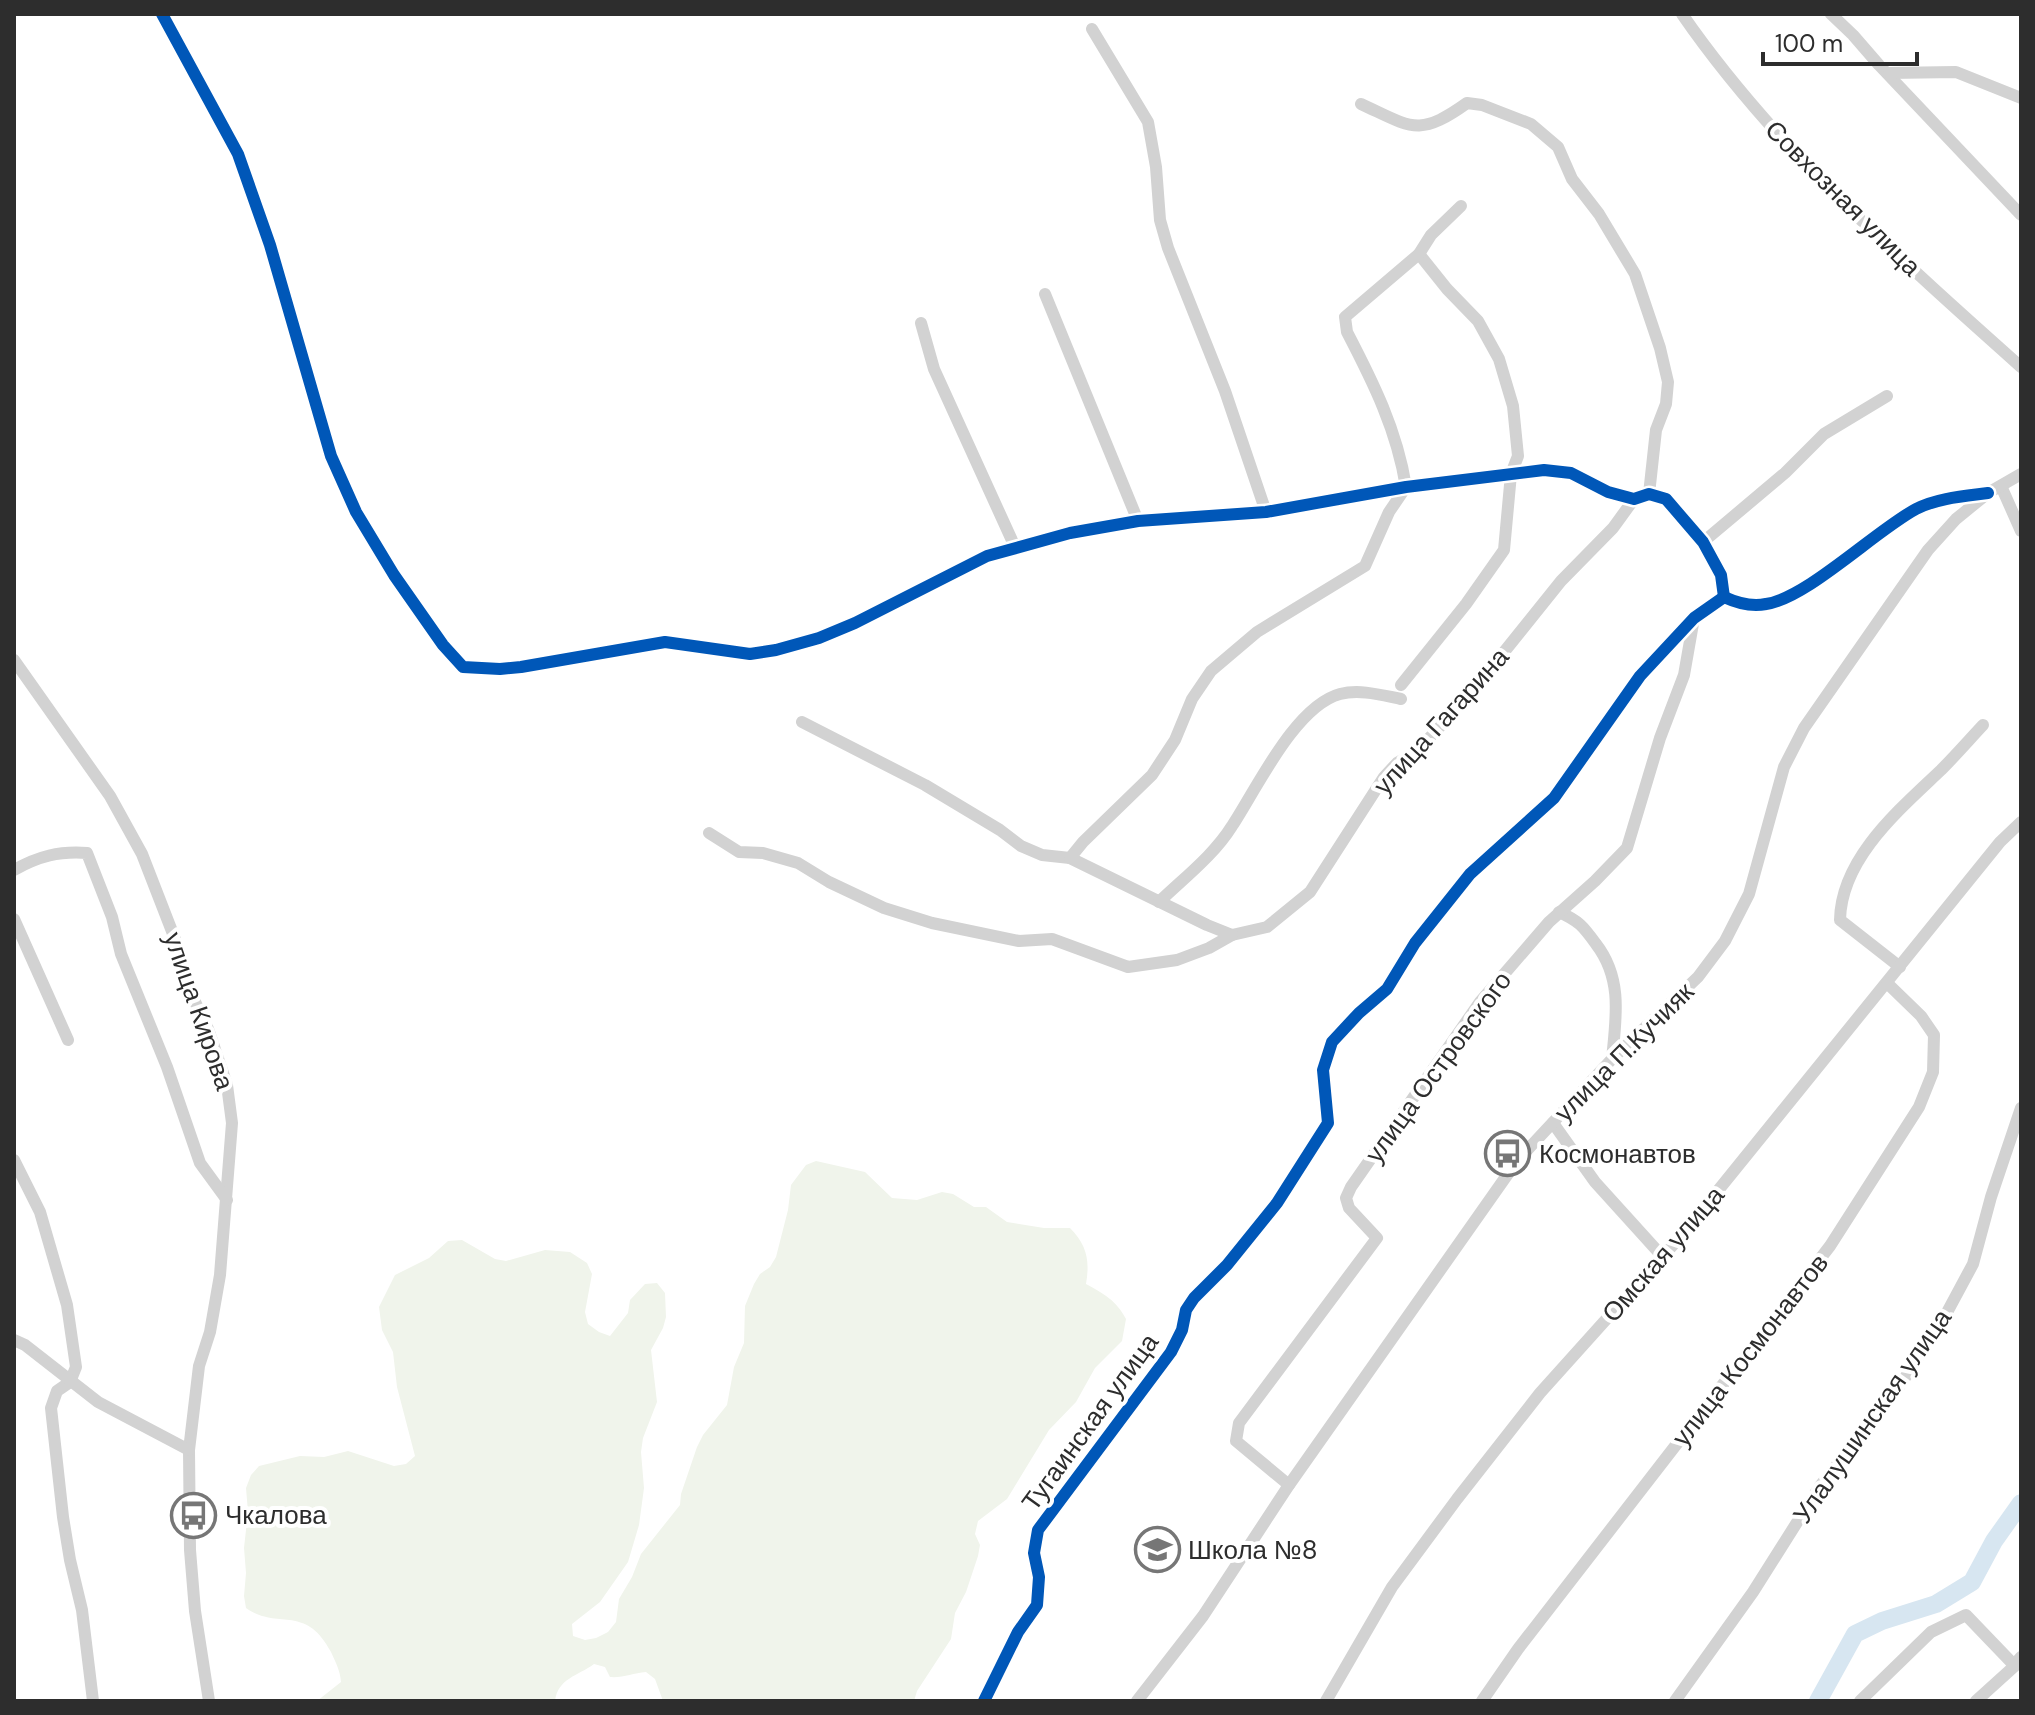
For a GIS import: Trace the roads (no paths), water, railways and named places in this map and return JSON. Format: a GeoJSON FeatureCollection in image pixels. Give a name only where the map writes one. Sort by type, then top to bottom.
{"type":"FeatureCollection","features":[{"type":"Feature","properties":{"kind":"street"},"geometry":{"type":"LineString","coordinates":[[162,14],[238,154],[270,245],[331,456],[356,512],[394,575],[443,645],[463,667],[521,667],[665,642],[750,654],[776,650],[819,638],[855,623],[987,556],[1070,533],[1138,521],[1266,512],[1406,487],[1544,470],[1571,473],[1608,492],[1634,499],[1649,494],[1666,499],[1703,542],[1721,575],[1724,597],[1738,604],[1764,605],[1806,586],[1918,508],[1988,493]]}},
{"type":"Feature","properties":{"kind":"street","name":"Совхозная улица"},"geometry":{"type":"LineString","coordinates":[[1682,14],[1750,103],[1899,258],[2021,367]]}},
{"type":"Feature","properties":{"kind":"street"},"geometry":{"type":"LineString","coordinates":[[1831,14],[2021,215]]}},
{"type":"Feature","properties":{"kind":"street"},"geometry":{"type":"LineString","coordinates":[[1092,29],[1148,122],[1156,167],[1160,220],[1168,248],[1225,391],[1266,512]]}},
{"type":"Feature","properties":{"kind":"street"},"geometry":{"type":"LineString","coordinates":[[1889,73],[1956,72],[2021,98]]}},
{"type":"Feature","properties":{"kind":"street"},"geometry":{"type":"LineString","coordinates":[[1361,104],[1407,126],[1420,128],[1451,115],[1467,103],[1482,105],[1531,124],[1558,147],[1572,179],[1599,214],[1635,274],[1660,348],[1668,382],[1666,404],[1656,430],[1649,494]]}},
{"type":"Feature","properties":{"kind":"street"},"geometry":{"type":"LineString","coordinates":[[1070,858],[1152,775],[1175,740],[1192,699],[1211,671],[1257,632],[1365,566],[1389,512],[1406,487],[1389,420],[1347,332],[1345,317],[1419,254],[1431,235],[1461,206]]}},
{"type":"Feature","properties":{"kind":"street"},"geometry":{"type":"LineString","coordinates":[[1401,685],[1466,604],[1504,550],[1511,474],[1518,456],[1513,406],[1499,359],[1478,321],[1419,254]]}},
{"type":"Feature","properties":{"kind":"street"},"geometry":{"type":"LineString","coordinates":[[1045,294],[1138,521]]}},
{"type":"Feature","properties":{"kind":"street"},"geometry":{"type":"LineString","coordinates":[[921,323],[934,369],[1015,547]]}},
{"type":"Feature","properties":{"kind":"street"},"geometry":{"type":"LineString","coordinates":[[1703,542],[1774,483],[1824,434],[1887,396]]}},
{"type":"Feature","properties":{"kind":"street","name":"улица П.Кучияк"},"geometry":{"type":"LineString","coordinates":[[1137,1701],[1203,1616],[1289,1485],[1517,1161],[1612,1059],[1698,977],[1725,941],[1749,894],[1784,767],[1804,728],[1928,550],[1956,519],[1988,493],[2021,474]]}},
{"type":"Feature","properties":{"kind":"street"},"geometry":{"type":"LineString","coordinates":[[2001,486],[2021,531]]}},
{"type":"Feature","properties":{"kind":"street","name":"улица Гагарина"},"geometry":{"type":"LineString","coordinates":[[709,833],[739,852],[763,853],[798,863],[829,882],[884,908],[932,923],[1019,941],[1052,939],[1128,967],[1177,960],[1232,935],[1267,927],[1310,892],[1384,777],[1397,763],[1416,752],[1467,698],[1561,581],[1613,528],[1634,499]]}},
{"type":"Feature","properties":{"kind":"street","name":"Тугаинская улица"},"geometry":{"type":"LineString","coordinates":[[984,1701],[1018,1632],[1037,1605],[1039,1577],[1034,1553],[1038,1530],[1171,1352],[1182,1330],[1186,1310],[1194,1298],[1227,1265],[1277,1203],[1328,1123],[1323,1070],[1332,1042],[1387,989],[1415,943],[1470,874],[1554,798],[1640,676],[1694,618],[1724,597]]}},
{"type":"Feature","properties":{"kind":"street","name":"улица Островского"},"geometry":{"type":"LineString","coordinates":[[1289,1485],[1236,1441],[1239,1423],[1377,1238],[1349,1208],[1346,1198],[1351,1187],[1480,1002],[1559,912],[1627,848],[1660,738],[1684,675],[1694,618]]}},
{"type":"Feature","properties":{"kind":"street","name":"улица Кирова"},"geometry":{"type":"LineString","coordinates":[[14,660],[110,796],[142,854],[175,939],[188,987],[208,1029],[227,1085],[232,1123],[220,1275],[210,1332],[199,1366],[189,1450],[190,1550],[195,1611],[209,1701]]}},
{"type":"Feature","properties":{"kind":"street"},"geometry":{"type":"LineString","coordinates":[[1159,902],[1231,829],[1271,760],[1312,709],[1339,695],[1373,693],[1401,699]]}},
{"type":"Feature","properties":{"kind":"street"},"geometry":{"type":"LineString","coordinates":[[802,722],[925,785],[1021,846],[1042,855],[1070,858],[1232,935]]}},
{"type":"Feature","properties":{"kind":"street"},"geometry":{"type":"LineString","coordinates":[[1900,967],[1840,920],[1851,875],[1893,813],[1983,725]]}},
{"type":"Feature","properties":{"kind":"street","name":"Омская улица"},"geometry":{"type":"LineString","coordinates":[[1326,1701],[1392,1587],[1540,1393],[1662,1256],[2000,842],[2021,822]]}},
{"type":"Feature","properties":{"kind":"street"},"geometry":{"type":"LineString","coordinates":[[14,870],[35,857],[52,853],[87,853],[112,917],[121,954],[167,1067],[200,1163],[227,1200]]}},
{"type":"Feature","properties":{"kind":"street"},"geometry":{"type":"LineString","coordinates":[[1559,912],[1579,921],[1604,953],[1615,980],[1617,1009],[1612,1059]]}},
{"type":"Feature","properties":{"kind":"street"},"geometry":{"type":"LineString","coordinates":[[14,919],[68,1040]]}},
{"type":"Feature","properties":{"kind":"street","name":"улица Космонавтов"},"geometry":{"type":"LineString","coordinates":[[1482,1701],[1518,1649],[1830,1246],[1919,1107],[1933,1072],[1934,1035],[1921,1016],[1887,983]]}},
{"type":"Feature","properties":{"kind":"street","name":"Улалушинская улица"},"geometry":{"type":"LineString","coordinates":[[1675,1701],[1753,1592],[1820,1486],[1897,1390],[1944,1318],[1973,1264],[1991,1197],[2021,1108]]}},
{"type":"Feature","properties":{"kind":"street"},"geometry":{"type":"LineString","coordinates":[[1553,1123],[1595,1182],[1662,1256]]}},
{"type":"Feature","properties":{"kind":"street"},"geometry":{"type":"LineString","coordinates":[[14,1160],[40,1212],[67,1305],[76,1367],[70,1382],[57,1391],[51,1408],[63,1517],[82,1610],[93,1701]]}},
{"type":"Feature","properties":{"kind":"street"},"geometry":{"type":"LineString","coordinates":[[14,1340],[25,1345],[98,1402],[189,1450]]}},
{"type":"Feature","properties":{"kind":"street"},"geometry":{"type":"LineString","coordinates":[[1860,1701],[1931,1632],[1966,1615],[2019,1661],[1976,1701]]}},
{"type":"Feature","properties":{"kind":"waterway"},"geometry":{"type":"LineString","coordinates":[[1818,1701],[1855,1634],[1882,1621],[1936,1604],[1972,1582],[1994,1541],[2021,1503]]}},
{"type":"Feature","properties":{"kind":"place","name":"Космонавтов"},"geometry":{"type":"Point","coordinates":[1508,1154]}},
{"type":"Feature","properties":{"kind":"place","name":"Чкалова"},"geometry":{"type":"Point","coordinates":[194,1515]}},
{"type":"Feature","properties":{"kind":"place","name":"Школа №8"},"geometry":{"type":"Point","coordinates":[1157,1550]}}]}
